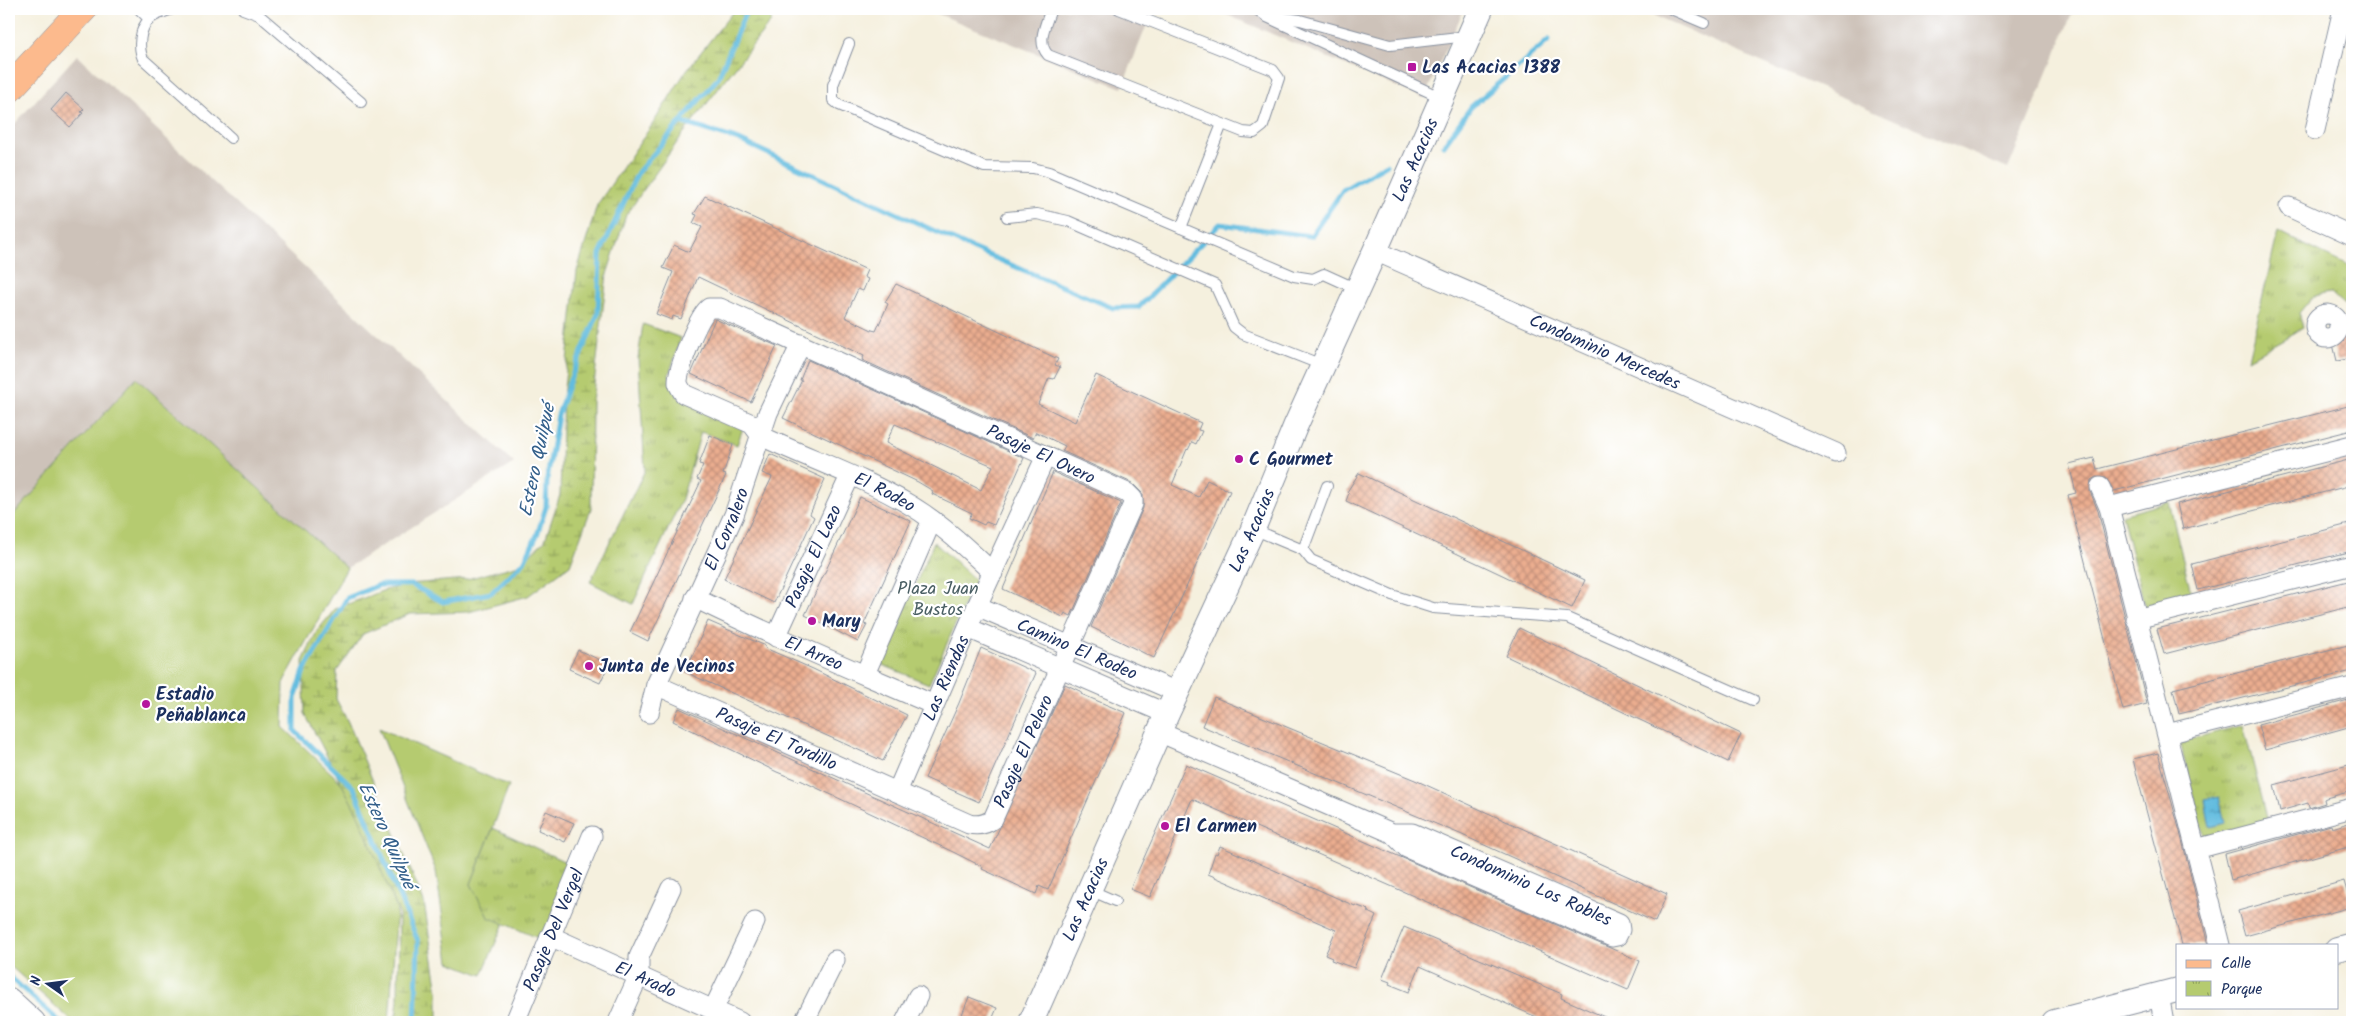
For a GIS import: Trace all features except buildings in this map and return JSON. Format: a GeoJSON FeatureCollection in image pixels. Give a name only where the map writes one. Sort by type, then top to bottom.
{"type":"FeatureCollection","features":[{"type":"Feature","properties":{"kind":"main road"},"geometry":{"type":"LineString","coordinates":[[9,90],[83,9]]}},
{"type":"Feature","properties":{"kind":"street","name":"Las Acacias"},"geometry":{"type":"LineString","coordinates":[[1032,1022],[1163,723],[1253,529],[1322,365],[1375,251],[1481,9]]}},
{"type":"Feature","properties":{"kind":"street"},"geometry":{"type":"LineString","coordinates":[[2315,130],[2343,9]]}},
{"type":"Feature","properties":{"kind":"street"},"geometry":{"type":"LineString","coordinates":[[2289,207],[2352,236]]}},
{"type":"Feature","properties":{"kind":"street","name":"Condominio Mercedes"},"geometry":{"type":"LineString","coordinates":[[1375,251],[1836,453]]}},
{"type":"Feature","properties":{"kind":"street","name":"Pasaje El Overo"},"geometry":{"type":"LineString","coordinates":[[761,436],[752,424],[684,394],[678,384],[681,367],[702,315],[709,308],[720,308],[1127,493],[1132,498],[1131,511],[1069,647]]}},
{"type":"Feature","properties":{"kind":"street","name":"El Corralero"},"geometry":{"type":"LineString","coordinates":[[649,713],[656,685],[734,514],[768,413],[801,344]]}},
{"type":"Feature","properties":{"kind":"street","name":"El Rodeo"},"geometry":{"type":"LineString","coordinates":[[761,436],[874,485],[932,520],[975,555],[993,573]]}},
{"type":"Feature","properties":{"kind":"street"},"geometry":{"type":"LineString","coordinates":[[2109,507],[2352,445]]}},
{"type":"Feature","properties":{"kind":"street","name":"Las Riendas"},"geometry":{"type":"LineString","coordinates":[[897,792],[977,606],[1046,456]]}},
{"type":"Feature","properties":{"kind":"street","name":"Pasaje El Lazo"},"geometry":{"type":"LineString","coordinates":[[776,637],[850,476]]}},
{"type":"Feature","properties":{"kind":"street"},"geometry":{"type":"LineString","coordinates":[[2100,487],[2109,507],[2220,944]]}},
{"type":"Feature","properties":{"kind":"street"},"geometry":{"type":"LineString","coordinates":[[865,674],[932,520]]}},
{"type":"Feature","properties":{"kind":"street"},"geometry":{"type":"LineString","coordinates":[[2136,619],[2352,565]]}},
{"type":"Feature","properties":{"kind":"street","name":"El Arreo"},"geometry":{"type":"LineString","coordinates":[[696,598],[776,637],[934,705]]}},
{"type":"Feature","properties":{"kind":"street","name":"Camino El Rodeo"},"geometry":{"type":"LineString","coordinates":[[977,606],[1177,692]]}},
{"type":"Feature","properties":{"kind":"street","name":"Camino El Rodeo"},"geometry":{"type":"LineString","coordinates":[[968,628],[1059,669],[1163,723]]}},
{"type":"Feature","properties":{"kind":"street"},"geometry":{"type":"LineString","coordinates":[[1059,669],[1069,647]]}},
{"type":"Feature","properties":{"kind":"street","name":"Pasaje El Pelero"},"geometry":{"type":"LineString","coordinates":[[897,792],[968,824],[976,826],[988,823],[993,819],[1059,669]]}},
{"type":"Feature","properties":{"kind":"street","name":"Pasaje El Tordillo"},"geometry":{"type":"LineString","coordinates":[[656,685],[897,792]]}},
{"type":"Feature","properties":{"kind":"street"},"geometry":{"type":"LineString","coordinates":[[2167,734],[2352,687]]}},
{"type":"Feature","properties":{"kind":"street","name":"Condominio Los Robles"},"geometry":{"type":"LineString","coordinates":[[1163,723],[1392,833],[1407,848],[1612,936],[1617,936],[1620,930],[1619,923],[1412,833],[1392,833]]}},
{"type":"Feature","properties":{"kind":"street"},"geometry":{"type":"LineString","coordinates":[[2196,849],[2352,808]]}},
{"type":"Feature","properties":{"kind":"street","name":"Pasaje Del Vergel"},"geometry":{"type":"LineString","coordinates":[[515,1022],[592,836]]}},
{"type":"Feature","properties":{"kind":"street"},"geometry":{"type":"LineString","coordinates":[[618,1022],[639,975],[639,957],[671,888]]}},
{"type":"Feature","properties":{"kind":"street"},"geometry":{"type":"LineString","coordinates":[[718,1015],[755,922]]}},
{"type":"Feature","properties":{"kind":"street","name":"El Arado"},"geometry":{"type":"LineString","coordinates":[[550,936],[639,975],[718,1015],[740,1022]]}},
{"type":"Feature","properties":{"kind":"street"},"geometry":{"type":"LineString","coordinates":[[2338,949],[2352,945]]}},
{"type":"Feature","properties":{"kind":"street"},"geometry":{"type":"LineString","coordinates":[[804,1022],[834,960]]}},
{"type":"Feature","properties":{"kind":"street"},"geometry":{"type":"LineString","coordinates":[[2054,1022],[2168,993],[2164,1022]]}},
{"type":"Feature","properties":{"kind":"street"},"geometry":{"type":"LineString","coordinates":[[905,1022],[918,996]]}},
{"type":"Feature","properties":{"kind":"street"},"geometry":{"type":"LineString","coordinates":[[9,1000],[33,1022]]}},
{"type":"Feature","properties":{"kind":"lane"},"geometry":{"type":"LineString","coordinates":[[138,9],[149,19]]}},
{"type":"Feature","properties":{"kind":"lane"},"geometry":{"type":"LineString","coordinates":[[172,9],[149,19],[138,50],[143,60],[231,138]]}},
{"type":"Feature","properties":{"kind":"lane"},"geometry":{"type":"LineString","coordinates":[[243,9],[258,15],[361,102]]}},
{"type":"Feature","properties":{"kind":"lane"},"geometry":{"type":"LineString","coordinates":[[1051,9],[1041,41],[1042,48],[1048,55],[1222,124],[1254,133],[1263,126],[1279,78],[1273,70],[1119,9]]}},
{"type":"Feature","properties":{"kind":"lane"},"geometry":{"type":"LineString","coordinates":[[1256,9],[1267,16],[1442,98]]}},
{"type":"Feature","properties":{"kind":"lane"},"geometry":{"type":"LineString","coordinates":[[1671,9],[1704,23]]}},
{"type":"Feature","properties":{"kind":"lane"},"geometry":{"type":"LineString","coordinates":[[1267,16],[1300,20],[1390,45],[1468,36]]}},
{"type":"Feature","properties":{"kind":"lane"},"geometry":{"type":"LineString","coordinates":[[849,44],[833,85],[833,100],[839,105],[984,168],[1033,168],[1050,172],[1294,276],[1313,279],[1324,274],[1357,288]]}},
{"type":"Feature","properties":{"kind":"lane"},"geometry":{"type":"LineString","coordinates":[[1181,228],[1222,124]]}},
{"type":"Feature","properties":{"kind":"lane"},"geometry":{"type":"LineString","coordinates":[[1007,217],[1037,214],[1068,221],[1215,285],[1234,327],[1243,334],[1322,365]]}},
{"type":"Feature","properties":{"kind":"lane"},"geometry":{"type":"LineString","coordinates":[[1303,550],[1328,486]]}},
{"type":"Feature","properties":{"kind":"lane"},"geometry":{"type":"LineString","coordinates":[[1253,529],[1303,550],[1311,560],[1392,595],[1432,608],[1567,618],[1753,700]]}},
{"type":"Feature","properties":{"kind":"lane"},"geometry":{"type":"LineString","coordinates":[[1090,890],[1115,901]]}},
{"type":"Feature","properties":{"kind":"shaded area"},"geometry":{"type":"Polygon","coordinates":[[[926,9],[1153,9],[1122,88],[926,9]]]}},
{"type":"Feature","properties":{"kind":"shaded area"},"geometry":{"type":"Polygon","coordinates":[[[1213,9],[1464,9],[1424,98],[1213,9]]]}},
{"type":"Feature","properties":{"kind":"shaded area"},"geometry":{"type":"Polygon","coordinates":[[[1639,9],[2074,9],[2008,169],[1639,9]]]}},
{"type":"Feature","properties":{"kind":"shaded area"},"geometry":{"type":"Polygon","coordinates":[[[77,55],[514,463],[347,568],[136,378],[9,520],[9,130],[77,55]]]}},
{"type":"Feature","properties":{"kind":"green space"},"geometry":{"type":"Polygon","coordinates":[[[735,9],[774,9],[770,23],[683,134],[626,215],[607,274],[592,402],[591,509],[570,565],[528,596],[469,612],[410,614],[363,634],[337,671],[336,699],[348,722],[424,902],[438,992],[438,1022],[395,1022],[398,1001],[399,913],[358,815],[305,714],[303,661],[317,631],[335,609],[382,591],[409,584],[467,579],[519,565],[545,540],[560,495],[563,397],[577,271],[597,205],[652,125],[686,71],[735,9]]]}},
{"type":"Feature","properties":{"kind":"green space"},"geometry":{"type":"Polygon","coordinates":[[[2278,232],[2352,268],[2352,303],[2344,305],[2331,293],[2313,296],[2299,313],[2303,328],[2248,359],[2278,232]]]}},
{"type":"Feature","properties":{"kind":"green space"},"geometry":{"type":"Polygon","coordinates":[[[643,324],[681,338],[669,375],[678,397],[743,428],[737,445],[701,432],[682,499],[633,604],[590,582],[645,470],[638,358],[643,324]]]}},
{"type":"Feature","properties":{"kind":"green space","name":"Estadio Peñablanca"},"geometry":{"type":"Polygon","coordinates":[[[136,378],[347,568],[284,681],[283,727],[349,790],[397,909],[389,1022],[73,1022],[9,965],[9,520],[136,378]]]}},
{"type":"Feature","properties":{"kind":"green space"},"geometry":{"type":"Polygon","coordinates":[[[2169,502],[2192,597],[2145,608],[2122,515],[2169,502]]]}},
{"type":"Feature","properties":{"kind":"green space","name":"Plaza Juan Bustos"},"geometry":{"type":"Polygon","coordinates":[[[934,542],[975,580],[929,684],[880,664],[934,542]]]}},
{"type":"Feature","properties":{"kind":"green space"},"geometry":{"type":"Polygon","coordinates":[[[2243,725],[2268,821],[2204,838],[2180,742],[2243,725]]]}},
{"type":"Feature","properties":{"kind":"green space"},"geometry":{"type":"Polygon","coordinates":[[[379,728],[509,786],[471,884],[488,916],[504,923],[482,975],[449,962],[436,871],[379,728]]]}},
{"type":"Feature","properties":{"kind":"green space"},"geometry":{"type":"Polygon","coordinates":[[[493,828],[572,865],[543,940],[488,917],[471,884],[493,828]]]}},
{"type":"Feature","properties":{"kind":"water"},"geometry":{"type":"Polygon","coordinates":[[[2219,797],[2225,823],[2210,827],[2205,800],[2219,797]]]}},
{"type":"Feature","properties":{"kind":"waterway","name":"Estero Quilpué"},"geometry":{"type":"LineString","coordinates":[[415,1022],[418,941],[354,788],[295,731],[295,698],[304,671],[347,598],[379,585],[412,585],[443,602],[491,593],[524,562],[537,535],[546,507],[547,479],[558,415],[570,380],[598,314],[600,254],[638,172],[718,78],[747,9]]}},
{"type":"Feature","properties":{"kind":"waterway"},"geometry":{"type":"LineString","coordinates":[[1444,145],[1471,107],[1549,40]]}},
{"type":"Feature","properties":{"kind":"waterway"},"geometry":{"type":"LineString","coordinates":[[680,122],[739,140],[969,247],[1113,308],[1139,307],[1220,224],[1311,236],[1343,190],[1387,164]]}},
{"type":"Feature","properties":{"kind":"waterway"},"geometry":{"type":"LineString","coordinates":[[9,976],[60,1022]]}},
{"type":"Feature","properties":{"kind":"place","name":"Las Acacias 1388"},"geometry":{"type":"Point","coordinates":[1412,67]}},
{"type":"Feature","properties":{"kind":"place","name":"C Gourmet"},"geometry":{"type":"Point","coordinates":[1239,459]}},
{"type":"Feature","properties":{"kind":"place","name":"Mary"},"geometry":{"type":"Point","coordinates":[812,621]}},
{"type":"Feature","properties":{"kind":"place","name":"Junta de Vecinos"},"geometry":{"type":"Point","coordinates":[589,666]}},
{"type":"Feature","properties":{"kind":"place","name":"Estadio Peñablanca"},"geometry":{"type":"Point","coordinates":[146,704]}},
{"type":"Feature","properties":{"kind":"place","name":"El Carmen"},"geometry":{"type":"Point","coordinates":[1165,826]}}]}
